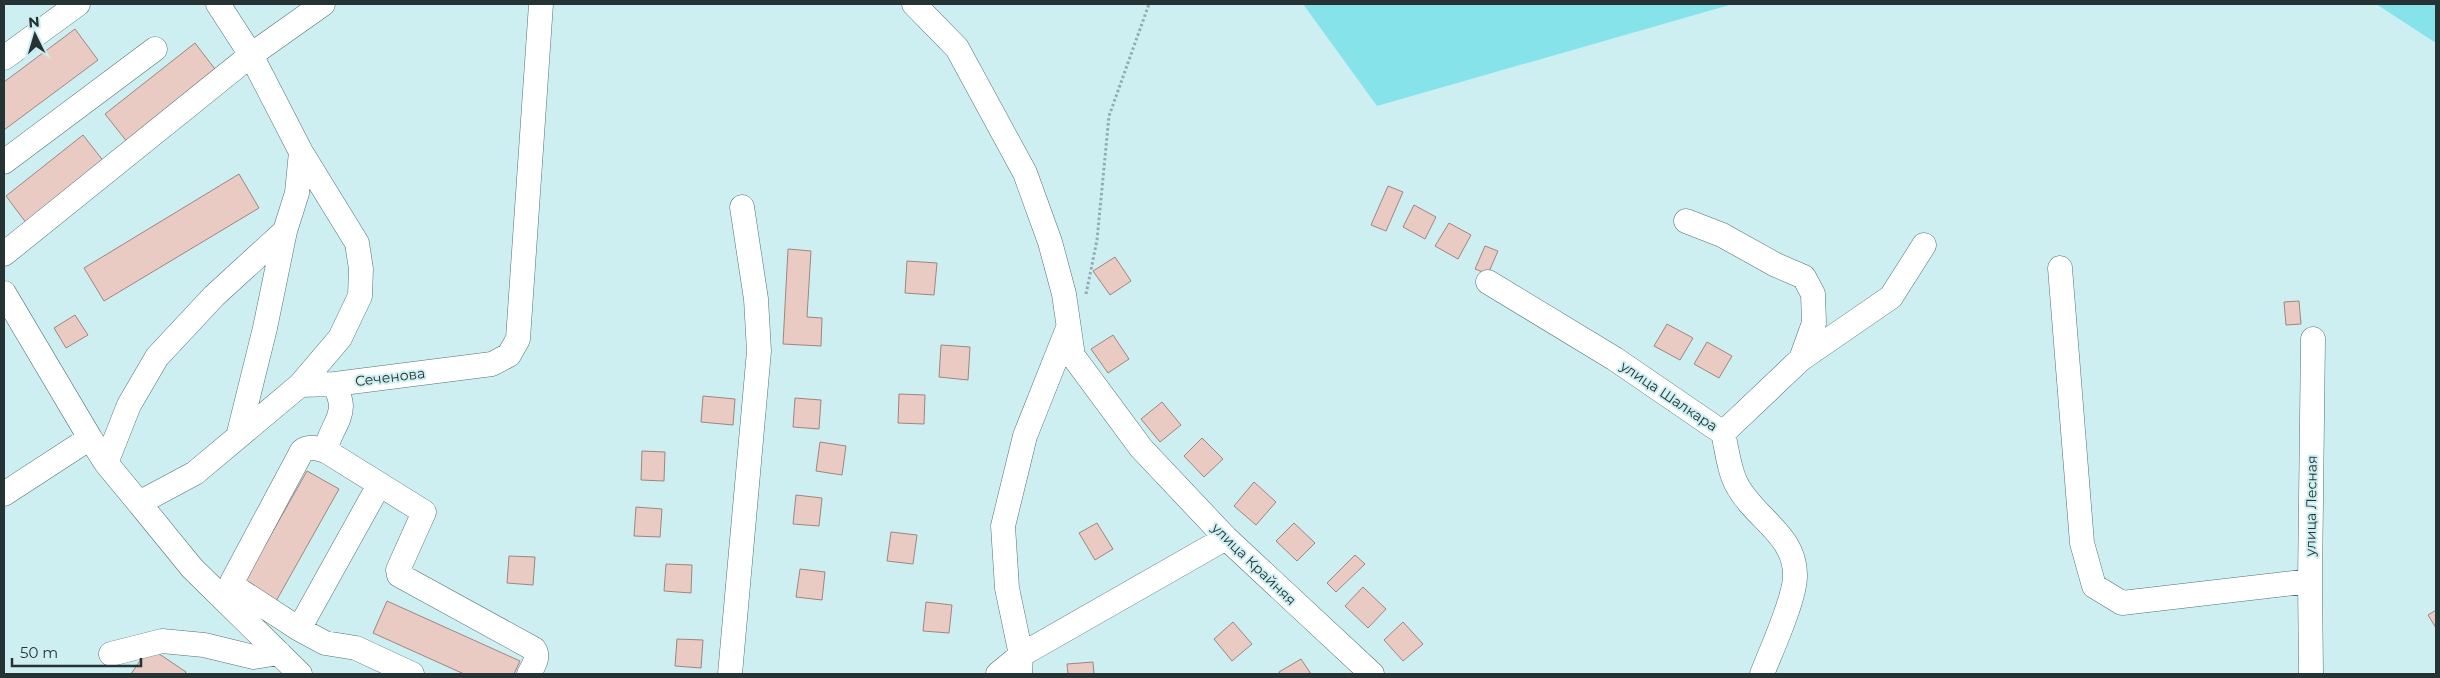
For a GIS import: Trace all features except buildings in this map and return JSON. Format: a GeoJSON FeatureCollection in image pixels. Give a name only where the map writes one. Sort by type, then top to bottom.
{"type":"FeatureCollection","features":[{"type":"Feature","properties":{"kind":"street"},"geometry":{"type":"LineString","coordinates":[[4,58],[78,4]]}},
{"type":"Feature","properties":{"kind":"street"},"geometry":{"type":"LineString","coordinates":[[4,254],[251,55],[323,4]]}},
{"type":"Feature","properties":{"kind":"street","name":"Сеченова"},"geometry":{"type":"LineString","coordinates":[[300,385],[335,384],[492,364],[509,355],[518,339],[541,4]]}},
{"type":"Feature","properties":{"kind":"street","name":"улица Крайняя"},"geometry":{"type":"LineString","coordinates":[[914,4],[957,48],[1025,173],[1050,242],[1064,294],[1073,356],[1141,448],[1226,538],[1372,674]]}},
{"type":"Feature","properties":{"kind":"street"},"geometry":{"type":"LineString","coordinates":[[139,503],[195,473],[300,385],[340,338],[360,296],[361,269],[357,244],[301,152],[224,6]]}},
{"type":"Feature","properties":{"kind":"street"},"geometry":{"type":"LineString","coordinates":[[4,162],[155,49]]}},
{"type":"Feature","properties":{"kind":"street"},"geometry":{"type":"LineString","coordinates":[[238,436],[265,328],[285,231],[297,193],[301,152]]}},
{"type":"Feature","properties":{"kind":"street"},"geometry":{"type":"LineString","coordinates":[[730,674],[759,351],[756,299],[742,207]]}},
{"type":"Feature","properties":{"kind":"street"},"geometry":{"type":"LineString","coordinates":[[1686,221],[1722,235],[1776,265],[1804,277],[1813,294],[1814,323],[1801,359]]}},
{"type":"Feature","properties":{"kind":"street"},"geometry":{"type":"LineString","coordinates":[[106,463],[129,405],[157,357],[214,296],[285,231]]}},
{"type":"Feature","properties":{"kind":"street"},"geometry":{"type":"LineString","coordinates":[[1723,433],[1801,359],[1891,297],[1924,245]]}},
{"type":"Feature","properties":{"kind":"street"},"geometry":{"type":"LineString","coordinates":[[2060,268],[2082,543],[2094,586],[2122,603],[2310,581]]}},
{"type":"Feature","properties":{"kind":"street","name":"улица Шалкара"},"geometry":{"type":"LineString","coordinates":[[1488,282],[1615,359],[1723,433],[1736,484],[1743,495],[1784,540],[1795,559],[1796,578],[1762,674]]}},
{"type":"Feature","properties":{"kind":"street"},"geometry":{"type":"LineString","coordinates":[[4,293],[106,463],[192,568],[300,674]]}},
{"type":"Feature","properties":{"kind":"street"},"geometry":{"type":"LineString","coordinates":[[1020,665],[1007,588],[1004,526],[1025,436],[1068,328]]}},
{"type":"Feature","properties":{"kind":"street","name":"улица Лесная"},"geometry":{"type":"LineString","coordinates":[[2312,674],[2310,581],[2314,339]]}},
{"type":"Feature","properties":{"kind":"street"},"geometry":{"type":"LineString","coordinates":[[326,451],[327,441],[341,411],[341,404],[335,384]]}},
{"type":"Feature","properties":{"kind":"street"},"geometry":{"type":"LineString","coordinates":[[4,494],[90,438]]}},
{"type":"Feature","properties":{"kind":"street"},"geometry":{"type":"LineString","coordinates":[[412,674],[356,648],[325,643],[233,586],[232,579],[305,448],[326,451],[424,512],[398,570],[398,575],[534,649],[537,653],[537,658],[529,674]]}},
{"type":"Feature","properties":{"kind":"street"},"geometry":{"type":"LineString","coordinates":[[299,628],[379,485]]}},
{"type":"Feature","properties":{"kind":"street"},"geometry":{"type":"LineString","coordinates":[[998,674],[1020,665],[1226,538]]}},
{"type":"Feature","properties":{"kind":"street"},"geometry":{"type":"LineString","coordinates":[[111,654],[162,641],[204,645],[254,657],[280,653]]}},
{"type":"Feature","properties":{"kind":"path"},"geometry":{"type":"LineString","coordinates":[[1084,301],[1097,240],[1109,116],[1149,4]]}},
{"type":"Feature","properties":{"kind":"shaded area"},"geometry":{"type":"Polygon","coordinates":[[[1303,4],[1733,4],[1377,106],[1303,4]]]}},
{"type":"Feature","properties":{"kind":"shaded area"},"geometry":{"type":"Polygon","coordinates":[[[2376,4],[2436,4],[2436,43],[2376,4]]]}}]}
